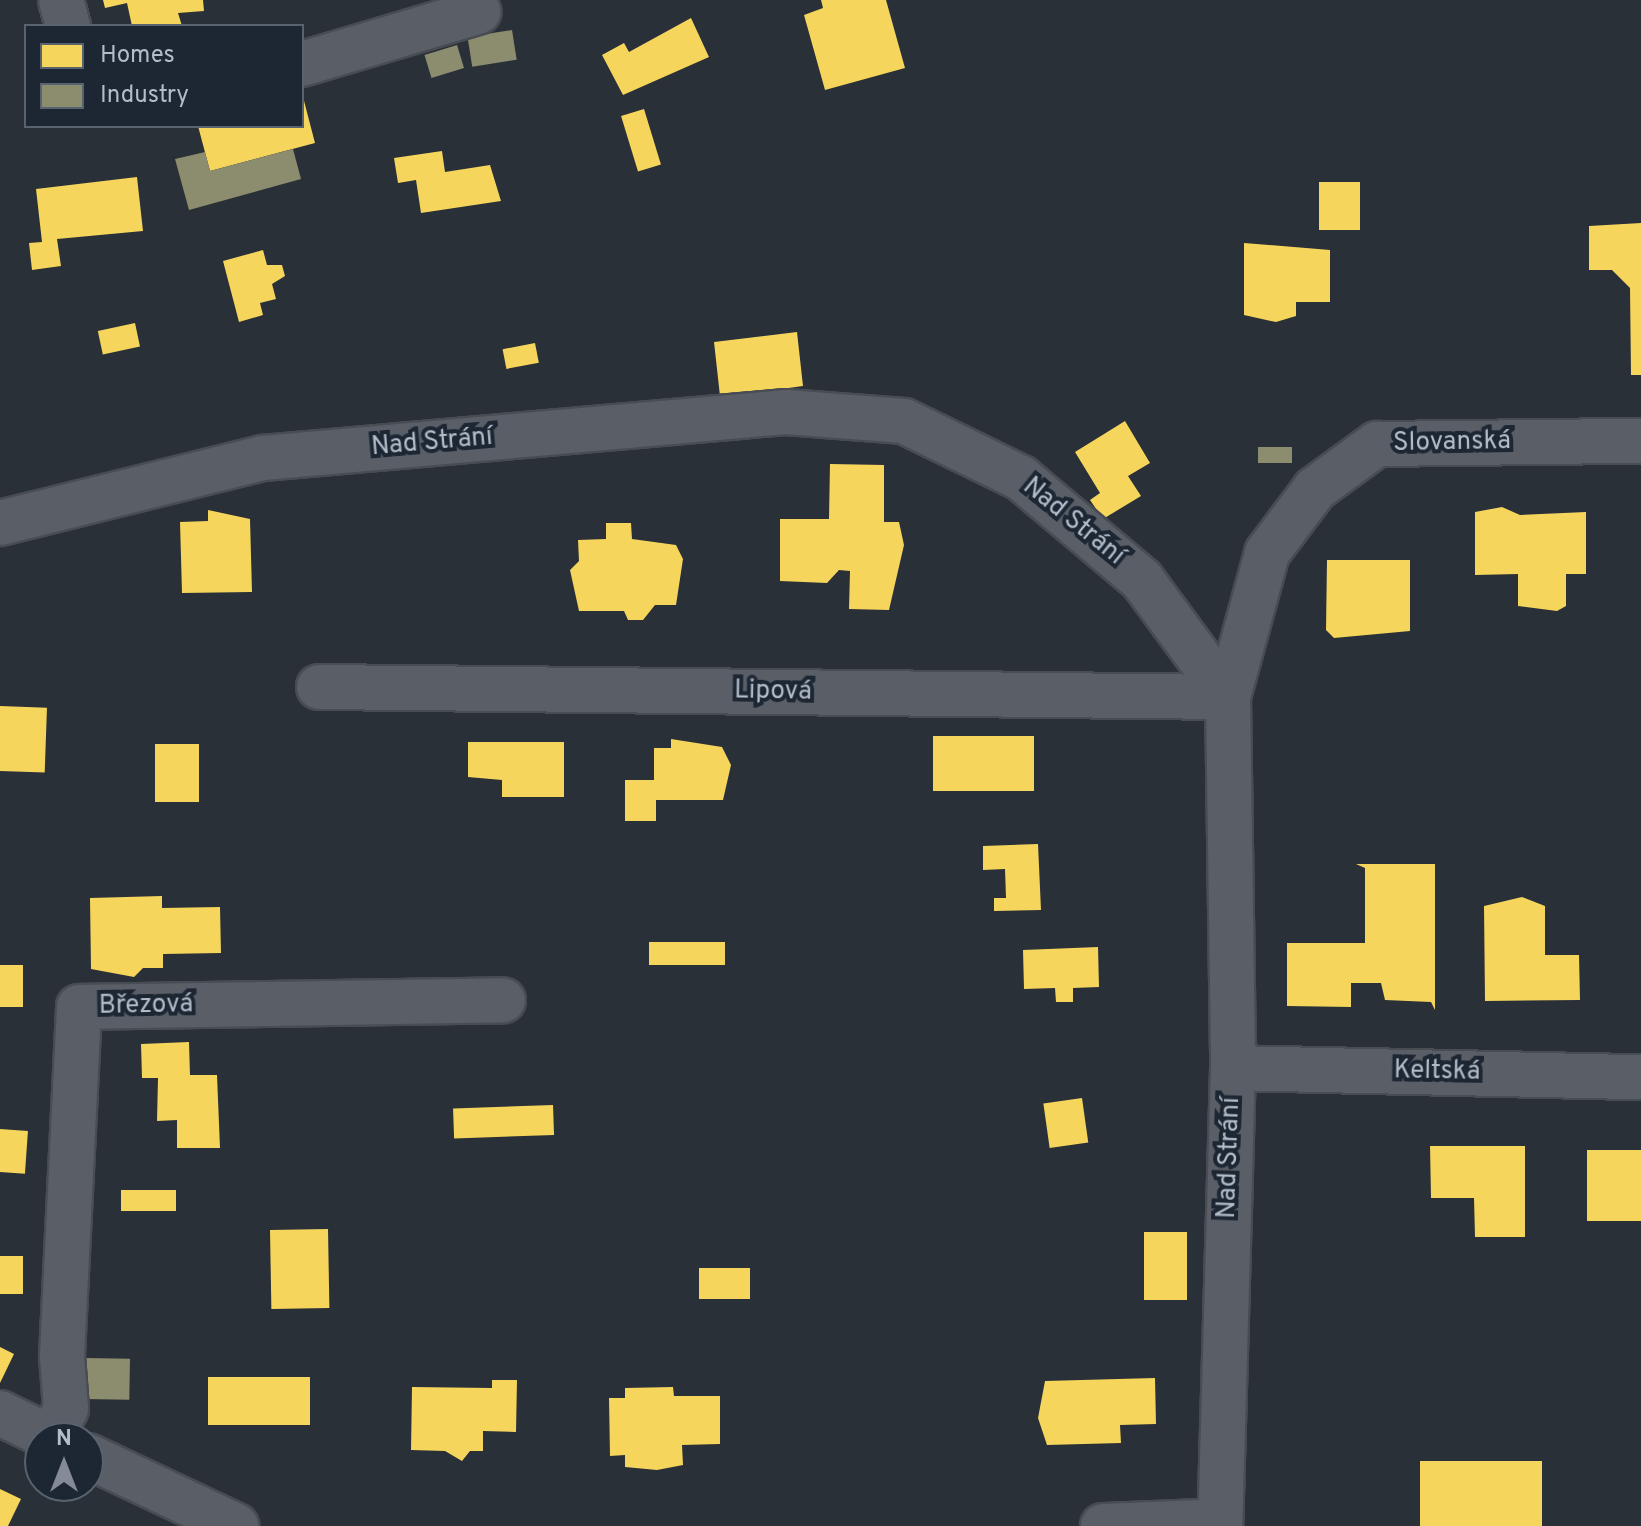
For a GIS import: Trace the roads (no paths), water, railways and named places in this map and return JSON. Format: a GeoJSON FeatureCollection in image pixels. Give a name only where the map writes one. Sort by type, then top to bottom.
{"type":"FeatureCollection","features":[{"type":"Feature","properties":{"kind":"street"},"geometry":{"type":"LineString","coordinates":[[61,0],[67,24]]}},
{"type":"Feature","properties":{"kind":"street"},"geometry":{"type":"LineString","coordinates":[[304,63],[478,12]]}},
{"type":"Feature","properties":{"kind":"street","name":"Nad Strání"},"geometry":{"type":"LineString","coordinates":[[0,523],[263,458],[786,412],[904,421],[1021,478],[1142,580],[1228,697],[1233,1068],[1220,1523]]}},
{"type":"Feature","properties":{"kind":"street","name":"Slovanská"},"geometry":{"type":"LineString","coordinates":[[1228,697],[1267,553],[1315,489],[1377,444],[1641,441]]}},
{"type":"Feature","properties":{"kind":"street","name":"Lipová"},"geometry":{"type":"LineString","coordinates":[[319,687],[1228,697]]}},
{"type":"Feature","properties":{"kind":"street","name":"Březová"},"geometry":{"type":"LineString","coordinates":[[59,1422],[66,1409],[62,1356],[79,1007],[503,1000]]}},
{"type":"Feature","properties":{"kind":"street","name":"Keltská"},"geometry":{"type":"LineString","coordinates":[[1233,1068],[1641,1077]]}},
{"type":"Feature","properties":{"kind":"street"},"geometry":{"type":"LineString","coordinates":[[0,1413],[24,1425]]}},
{"type":"Feature","properties":{"kind":"street"},"geometry":{"type":"LineString","coordinates":[[104,1464],[236,1526]]}},
{"type":"Feature","properties":{"kind":"street"},"geometry":{"type":"LineString","coordinates":[[1103,1526],[1220,1523]]}}]}
